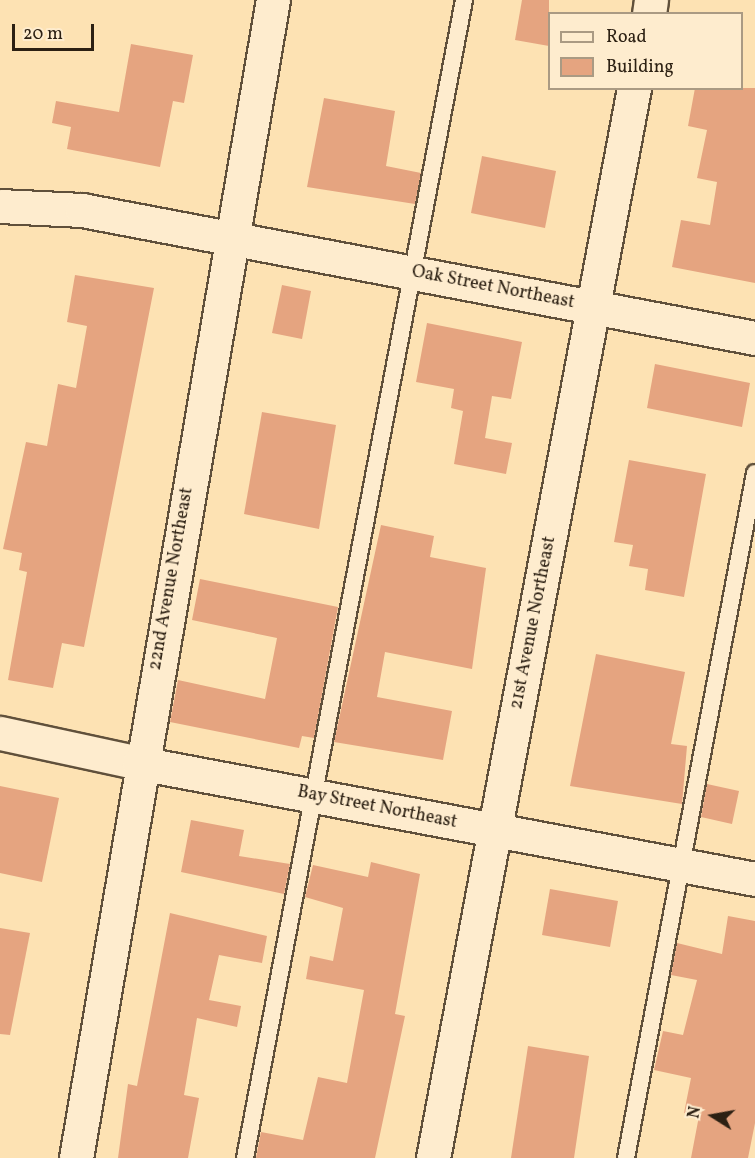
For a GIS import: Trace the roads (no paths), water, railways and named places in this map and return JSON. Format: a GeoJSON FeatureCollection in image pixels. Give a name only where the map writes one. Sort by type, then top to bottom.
{"type":"FeatureCollection","features":[{"type":"Feature","properties":{"kind":"street","name":"22nd Avenue Northeast"},"geometry":{"type":"LineString","coordinates":[[76,1158],[139,763],[273,0]]}},
{"type":"Feature","properties":{"kind":"street","name":"21st Avenue Northeast"},"geometry":{"type":"LineString","coordinates":[[433,1158],[634,90]]}},
{"type":"Feature","properties":{"kind":"street","name":"Oak Street Northeast"},"geometry":{"type":"LineString","coordinates":[[0,206],[82,210],[755,338]]}},
{"type":"Feature","properties":{"kind":"street","name":"Bay Street Northeast"},"geometry":{"type":"LineString","coordinates":[[0,733],[139,763],[755,879]]}},
{"type":"Feature","properties":{"kind":"lane"},"geometry":{"type":"LineString","coordinates":[[245,1158],[464,0]]}},
{"type":"Feature","properties":{"kind":"lane"},"geometry":{"type":"LineString","coordinates":[[626,1158],[755,473]]}}]}
